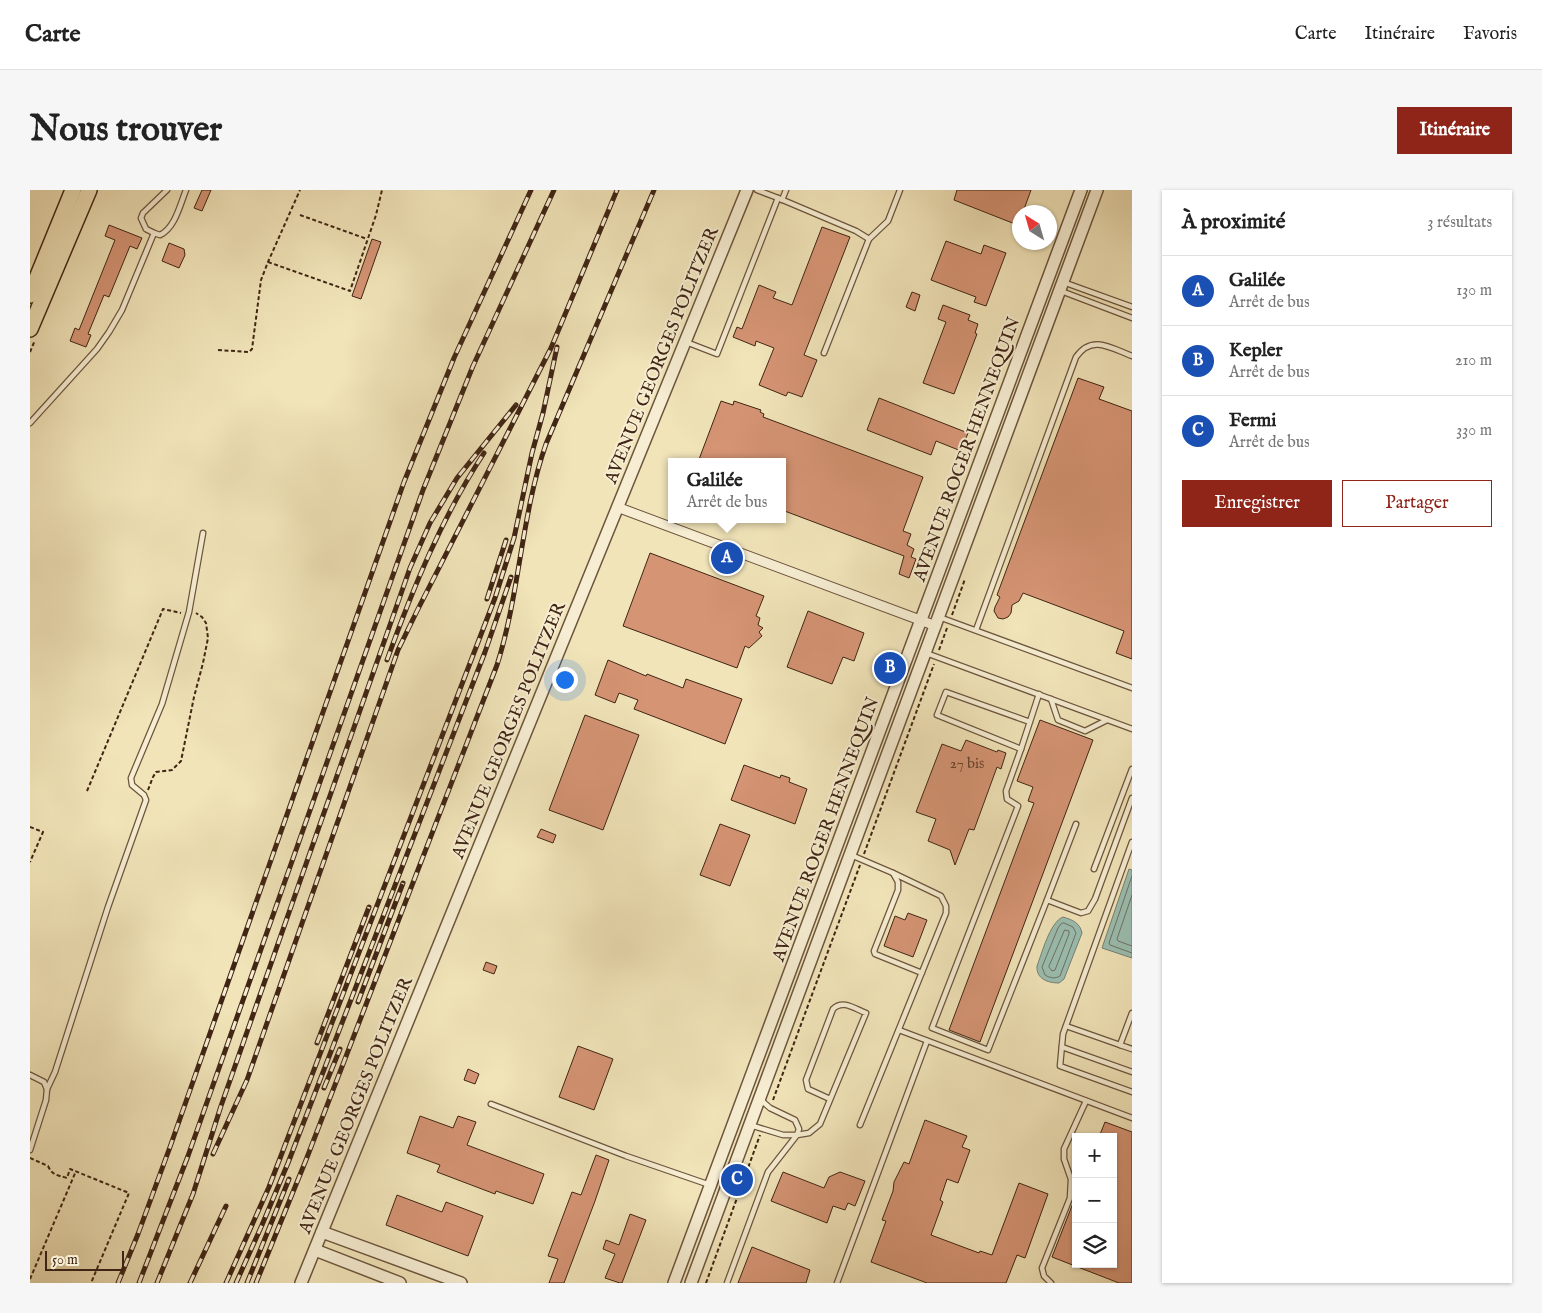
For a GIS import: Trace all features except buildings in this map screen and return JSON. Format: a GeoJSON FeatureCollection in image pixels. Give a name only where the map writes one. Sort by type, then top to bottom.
{"type":"FeatureCollection","features":[{"type":"Feature","properties":{"kind":"main road"},"geometry":{"type":"LineString","coordinates":[[30,295],[73,190]]}},
{"type":"Feature","properties":{"kind":"main road"},"geometry":{"type":"LineString","coordinates":[[30,329],[89,190]]}},
{"type":"Feature","properties":{"kind":"street","name":"AVENUE GEORGES POLITZER"},"geometry":{"type":"LineString","coordinates":[[301,1283],[747,190]]}},
{"type":"Feature","properties":{"kind":"street","name":"AVENUE ROGER HENNEQUIN"},"geometry":{"type":"LineString","coordinates":[[674,1283],[1081,190]]}},
{"type":"Feature","properties":{"kind":"street","name":"AVENUE ROGER HENNEQUIN"},"geometry":{"type":"LineString","coordinates":[[691,1283],[850,855],[931,655],[1097,190]]}},
{"type":"Feature","properties":{"kind":"street"},"geometry":{"type":"LineString","coordinates":[[617,507],[921,620],[942,621]]}},
{"type":"Feature","properties":{"kind":"street"},"geometry":{"type":"LineString","coordinates":[[322,1232],[461,1283]]}},
{"type":"Feature","properties":{"kind":"street"},"geometry":{"type":"LineString","coordinates":[[315,1250],[400,1283]]}},
{"type":"Feature","properties":{"kind":"lane"},"geometry":{"type":"LineString","coordinates":[[167,190],[143,212],[141,218],[146,229],[160,235],[171,226],[186,190]]}},
{"type":"Feature","properties":{"kind":"lane"},"geometry":{"type":"LineString","coordinates":[[757,190],[856,231],[869,239]]}},
{"type":"Feature","properties":{"kind":"lane"},"geometry":{"type":"LineString","coordinates":[[685,342],[717,354],[780,199],[786,190]]}},
{"type":"Feature","properties":{"kind":"lane"},"geometry":{"type":"LineString","coordinates":[[824,353],[869,239],[888,221],[900,190]]}},
{"type":"Feature","properties":{"kind":"lane"},"geometry":{"type":"LineString","coordinates":[[30,423],[110,332],[122,310],[154,233]]}},
{"type":"Feature","properties":{"kind":"lane"},"geometry":{"type":"LineString","coordinates":[[1062,286],[1132,307]]}},
{"type":"Feature","properties":{"kind":"lane"},"geometry":{"type":"LineString","coordinates":[[1062,286],[1132,318]]}},
{"type":"Feature","properties":{"kind":"lane"},"geometry":{"type":"LineString","coordinates":[[976,630],[1076,357],[1082,348],[1100,344],[1132,356]]}},
{"type":"Feature","properties":{"kind":"lane"},"geometry":{"type":"LineString","coordinates":[[30,1150],[46,1100],[47,1089],[55,1072],[108,907],[146,800],[144,794],[132,785],[131,778],[162,704],[189,612],[203,533]]}},
{"type":"Feature","properties":{"kind":"lane"},"geometry":{"type":"LineString","coordinates":[[942,621],[976,630],[1132,688]]}},
{"type":"Feature","properties":{"kind":"lane"},"geometry":{"type":"LineString","coordinates":[[931,655],[1132,729]]}},
{"type":"Feature","properties":{"kind":"lane"},"geometry":{"type":"LineString","coordinates":[[1021,749],[937,715],[946,692],[1030,722]]}},
{"type":"Feature","properties":{"kind":"lane"},"geometry":{"type":"LineString","coordinates":[[1039,694],[1006,791],[1007,799],[1018,806],[932,1028],[988,1050],[1076,824]]}},
{"type":"Feature","properties":{"kind":"lane"},"geometry":{"type":"LineString","coordinates":[[1051,699],[1058,720],[1085,731],[1107,720]]}},
{"type":"Feature","properties":{"kind":"lane"},"geometry":{"type":"LineString","coordinates":[[1094,869],[1132,769]]}},
{"type":"Feature","properties":{"kind":"lane"},"geometry":{"type":"LineString","coordinates":[[1047,900],[1081,914],[1088,911],[1132,798]]}},
{"type":"Feature","properties":{"kind":"lane"},"geometry":{"type":"LineString","coordinates":[[1132,842],[1066,1026],[1060,1066],[1132,1092]]}},
{"type":"Feature","properties":{"kind":"lane"},"geometry":{"type":"LineString","coordinates":[[850,855],[941,896],[946,906],[946,913],[860,1125]]}},
{"type":"Feature","properties":{"kind":"lane"},"geometry":{"type":"LineString","coordinates":[[893,873],[898,882],[898,890],[874,951],[875,954],[922,973]]}},
{"type":"Feature","properties":{"kind":"lane"},"geometry":{"type":"LineString","coordinates":[[750,1125],[783,1135],[797,1135],[809,1133],[820,1124],[866,1013],[844,1004],[837,1005],[833,1009],[806,1080],[808,1088],[830,1099]]}},
{"type":"Feature","properties":{"kind":"lane"},"geometry":{"type":"LineString","coordinates":[[1120,1045],[1132,1013]]}},
{"type":"Feature","properties":{"kind":"lane"},"geometry":{"type":"LineString","coordinates":[[1066,1026],[1132,1049]]}},
{"type":"Feature","properties":{"kind":"lane"},"geometry":{"type":"LineString","coordinates":[[899,1030],[1132,1118]]}},
{"type":"Feature","properties":{"kind":"lane"},"geometry":{"type":"LineString","coordinates":[[837,1283],[927,1041]]}},
{"type":"Feature","properties":{"kind":"lane"},"geometry":{"type":"LineString","coordinates":[[1062,1047],[1132,1072]]}},
{"type":"Feature","properties":{"kind":"lane"},"geometry":{"type":"LineString","coordinates":[[30,1075],[44,1082],[47,1089]]}},
{"type":"Feature","properties":{"kind":"lane"},"geometry":{"type":"LineString","coordinates":[[727,1283],[768,1172],[797,1135],[799,1129],[795,1120],[770,1108],[760,1100]]}},
{"type":"Feature","properties":{"kind":"lane"},"geometry":{"type":"LineString","coordinates":[[1051,1283],[1044,1276],[1042,1268],[1070,1198],[1071,1179],[1064,1159],[1064,1149],[1086,1101]]}},
{"type":"Feature","properties":{"kind":"lane"},"geometry":{"type":"LineString","coordinates":[[491,1104],[626,1156],[712,1185]]}},
{"type":"Feature","properties":{"kind":"path"},"geometry":{"type":"LineString","coordinates":[[218,350],[249,352],[252,349],[258,296],[268,262],[300,190]]}},
{"type":"Feature","properties":{"kind":"path"},"geometry":{"type":"LineString","coordinates":[[268,262],[350,291],[376,215],[382,190]]}},
{"type":"Feature","properties":{"kind":"path"},"geometry":{"type":"LineString","coordinates":[[300,216],[367,240]]}},
{"type":"Feature","properties":{"kind":"path"},"geometry":{"type":"LineString","coordinates":[[770,1108],[862,860],[942,621],[967,574]]}},
{"type":"Feature","properties":{"kind":"path"},"geometry":{"type":"LineString","coordinates":[[30,827],[43,832],[30,862]]}},
{"type":"Feature","properties":{"kind":"path"},"geometry":{"type":"LineString","coordinates":[[706,1283],[762,1129]]}},
{"type":"Feature","properties":{"kind":"path"},"geometry":{"type":"LineString","coordinates":[[30,1158],[48,1166],[51,1173],[66,1178],[70,1169],[129,1193],[91,1283]]}},
{"type":"Feature","properties":{"kind":"path"},"geometry":{"type":"LineString","coordinates":[[30,1279],[76,1171]]}},
{"type":"Feature","properties":{"kind":"water"},"geometry":{"type":"Polygon","coordinates":[[[1129,869],[1132,870],[1132,958],[1102,948],[1129,869]]]}},
{"type":"Feature","properties":{"kind":"water"},"geometry":{"type":"Polygon","coordinates":[[[1063,917],[1076,922],[1082,933],[1064,979],[1059,983],[1051,982],[1041,977],[1038,974],[1037,966],[1050,931],[1058,920],[1063,917]]]}},
{"type":"Feature","properties":{"kind":"railway"},"geometry":{"type":"LineString","coordinates":[[118,1283],[170,1147],[404,482],[454,358],[531,190]]}},
{"type":"Feature","properties":{"kind":"railway"},"geometry":{"type":"LineString","coordinates":[[139,1283],[188,1156],[423,490],[473,366],[554,190]]}},
{"type":"Feature","properties":{"kind":"railway"},"geometry":{"type":"LineString","coordinates":[[213,1154],[247,1080],[398,650],[551,348],[617,190]]}},
{"type":"Feature","properties":{"kind":"railway"},"geometry":{"type":"LineString","coordinates":[[256,1283],[306,1160],[497,665],[511,610],[531,498],[546,444],[654,190]]}},
{"type":"Feature","properties":{"kind":"railway"},"geometry":{"type":"LineString","coordinates":[[226,1283],[269,1187],[495,598],[514,538],[557,347]]}},
{"type":"Feature","properties":{"kind":"railway"},"geometry":{"type":"LineString","coordinates":[[157,1283],[193,1194],[221,1106],[410,568],[430,523],[457,478],[516,405]]}},
{"type":"Feature","properties":{"kind":"railway"},"geometry":{"type":"LineString","coordinates":[[387,660],[429,554],[455,502],[484,453]]}},
{"type":"Feature","properties":{"kind":"railway"},"geometry":{"type":"LineString","coordinates":[[487,599],[506,540]]}},
{"type":"Feature","properties":{"kind":"railway"},"geometry":{"type":"LineString","coordinates":[[236,1283],[288,1163],[485,652],[511,577]]}},
{"type":"Feature","properties":{"kind":"railway"},"geometry":{"type":"LineString","coordinates":[[358,1002],[403,883]]}},
{"type":"Feature","properties":{"kind":"railway"},"geometry":{"type":"LineString","coordinates":[[317,1043],[369,907]]}},
{"type":"Feature","properties":{"kind":"railway"},"geometry":{"type":"LineString","coordinates":[[324,1088],[340,1049]]}},
{"type":"Feature","properties":{"kind":"railway"},"geometry":{"type":"LineString","coordinates":[[247,1283],[289,1179]]}},
{"type":"Feature","properties":{"kind":"railway"},"geometry":{"type":"LineString","coordinates":[[190,1283],[226,1206]]}},
{"type":"Feature","properties":{"kind":"place","name":"Galilée"},"geometry":{"type":"Point","coordinates":[727,558]}},
{"type":"Feature","properties":{"kind":"place","name":"Kepler"},"geometry":{"type":"Point","coordinates":[890,668]}},
{"type":"Feature","properties":{"kind":"place","name":"Fermi"},"geometry":{"type":"Point","coordinates":[737,1180]}}]}
